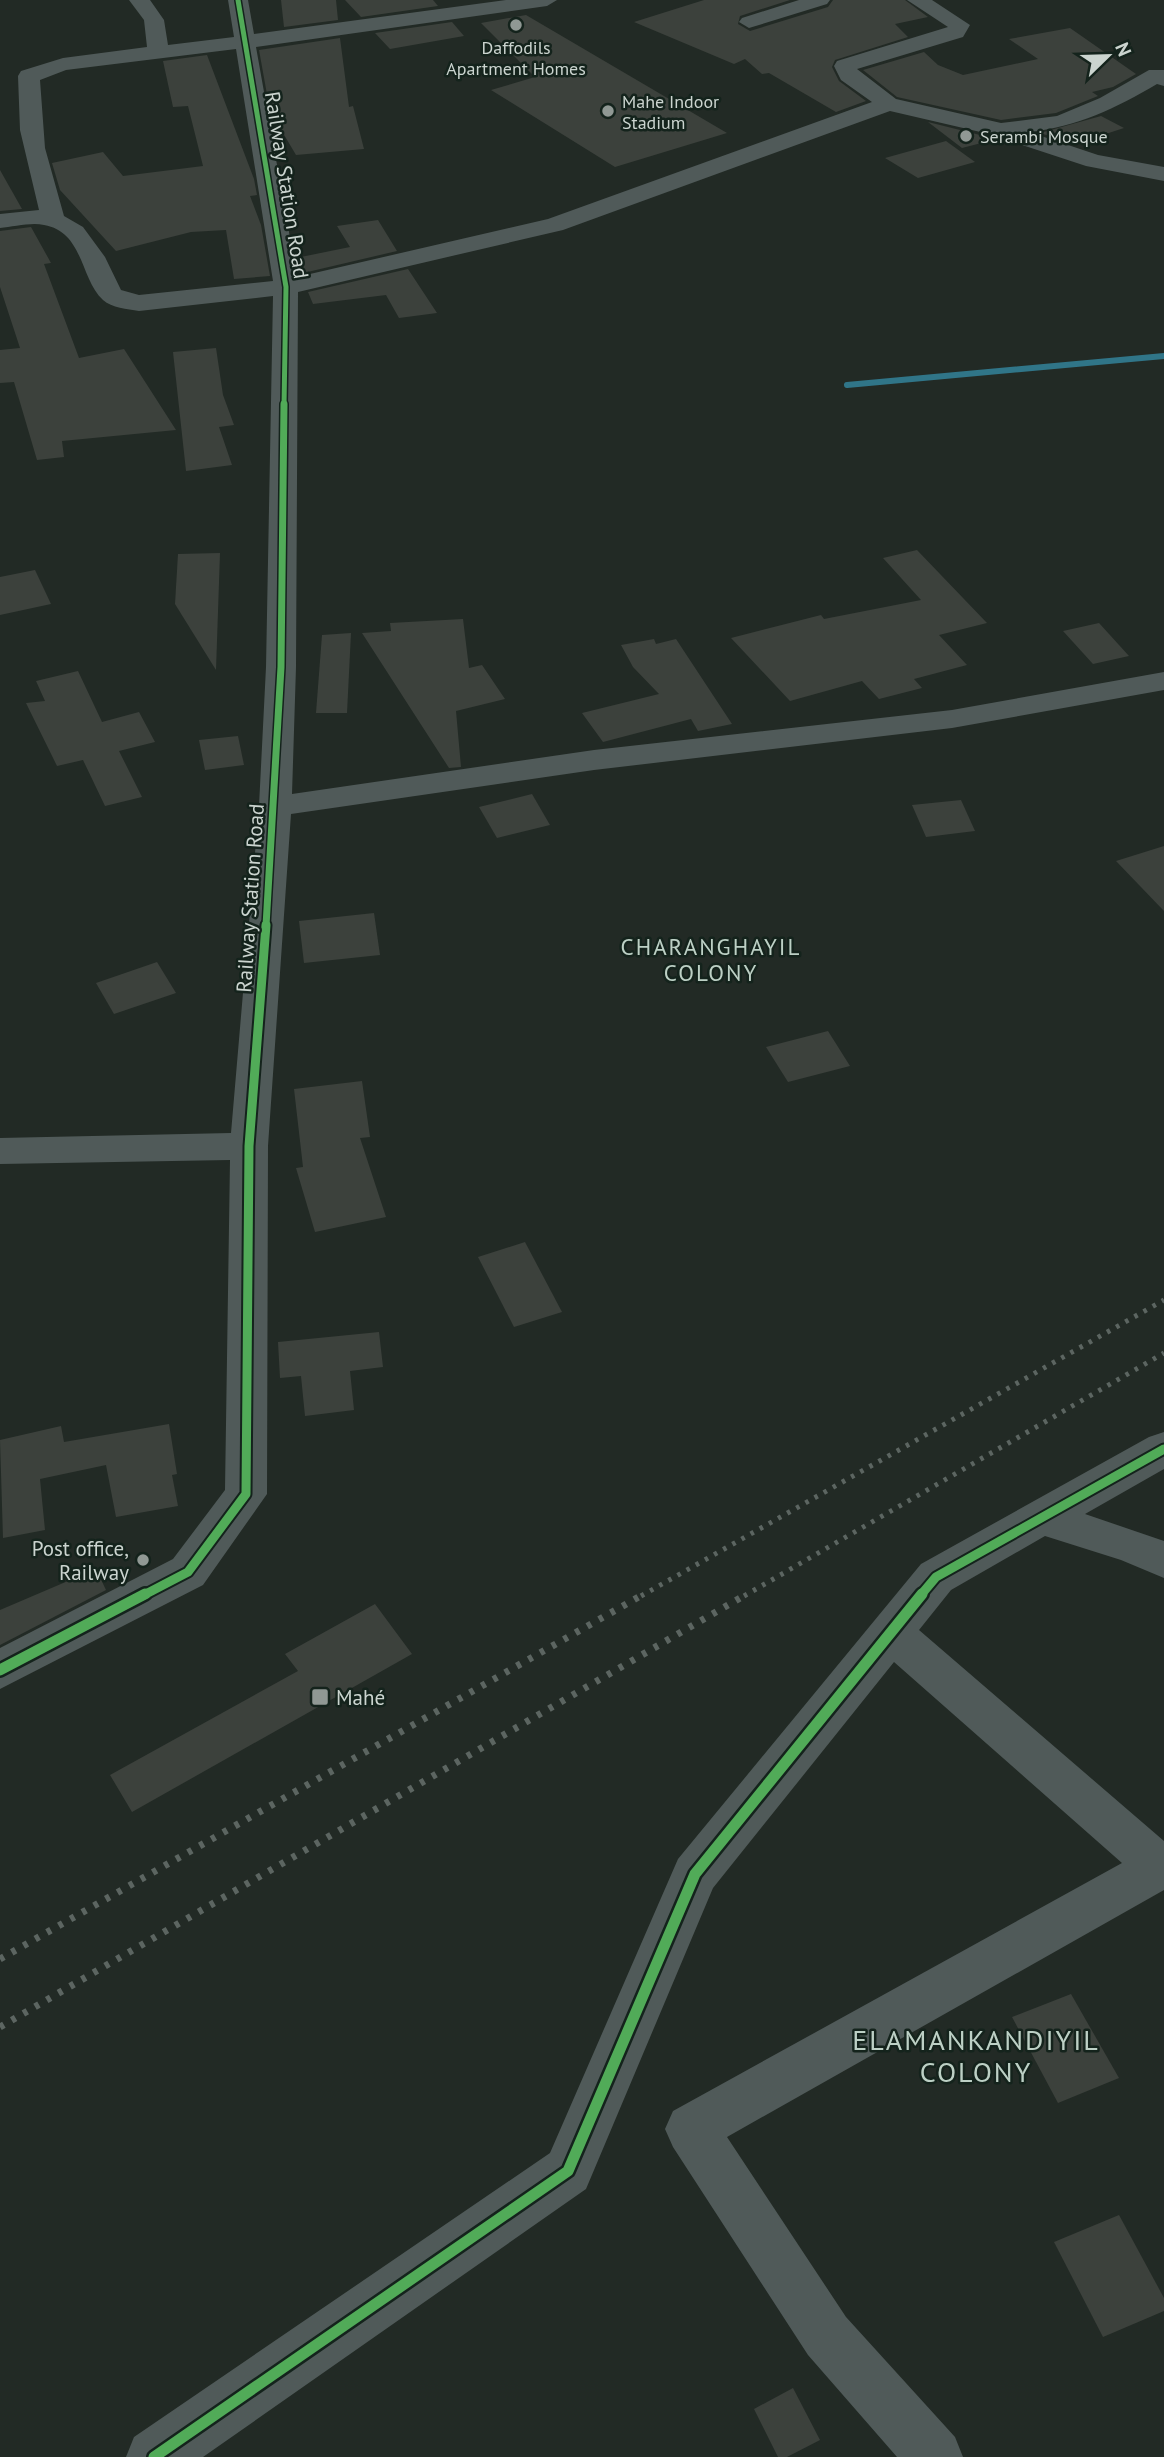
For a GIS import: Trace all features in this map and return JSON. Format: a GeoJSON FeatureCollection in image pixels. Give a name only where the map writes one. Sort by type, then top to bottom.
{"type":"FeatureCollection","features":[{"type":"Feature","properties":{"kind":"street"},"geometry":{"type":"LineString","coordinates":[[139,0],[154,20],[159,53]]}},
{"type":"Feature","properties":{"kind":"street","name":"Railway Station Road"},"geometry":{"type":"LineString","coordinates":[[0,1670],[188,1572],[246,1494],[249,1146],[275,806],[281,667],[286,287],[238,0]]}},
{"type":"Feature","properties":{"kind":"street"},"geometry":{"type":"LineString","coordinates":[[53,218],[41,182],[26,110],[29,76],[63,64],[380,25],[547,0]]}},
{"type":"Feature","properties":{"kind":"street"},"geometry":{"type":"LineString","coordinates":[[749,22],[820,0]]}},
{"type":"Feature","properties":{"kind":"street"},"geometry":{"type":"LineString","coordinates":[[917,0],[960,25],[956,33],[845,66],[849,75],[888,104],[996,129],[1094,162],[1164,174]]}},
{"type":"Feature","properties":{"kind":"street"},"geometry":{"type":"LineString","coordinates":[[996,129],[1061,122],[1108,103],[1162,70]]}},
{"type":"Feature","properties":{"kind":"street"},"geometry":{"type":"LineString","coordinates":[[0,221],[53,218],[75,232],[93,257],[111,294],[121,300],[139,303],[286,287],[555,225],[888,104]]}},
{"type":"Feature","properties":{"kind":"street"},"geometry":{"type":"LineString","coordinates":[[275,806],[594,760],[952,719],[1164,681]]}},
{"type":"Feature","properties":{"kind":"street"},"geometry":{"type":"LineString","coordinates":[[0,1152],[249,1146]]}},
{"type":"Feature","properties":{"kind":"street"},"geometry":{"type":"LineString","coordinates":[[154,2457],[568,2171],[695,1874],[936,1577],[1164,1449]]}},
{"type":"Feature","properties":{"kind":"street"},"geometry":{"type":"LineString","coordinates":[[1039,1517],[1133,1546],[1164,1560]]}},
{"type":"Feature","properties":{"kind":"street"},"geometry":{"type":"LineString","coordinates":[[891,1632],[1160,1867],[691,2129],[827,2336],[935,2457]]}},
{"type":"Feature","properties":{"kind":"building"},"geometry":{"type":"Polygon","coordinates":[[[281,0],[336,0],[338,20],[284,27],[281,0]]]}},
{"type":"Feature","properties":{"kind":"building"},"geometry":{"type":"Polygon","coordinates":[[[345,0],[433,0],[438,6],[361,17],[345,0]]]}},
{"type":"Feature","properties":{"kind":"building"},"geometry":{"type":"Polygon","coordinates":[[[704,0],[790,0],[740,16],[738,24],[750,31],[828,7],[833,0],[905,0],[928,17],[895,24],[908,37],[835,60],[832,67],[839,81],[866,101],[836,112],[769,73],[762,74],[745,59],[734,64],[634,22],[704,0]]]}},
{"type":"Feature","properties":{"kind":"building","name":"Mahe Indoor Stadium"},"geometry":{"type":"Polygon","coordinates":[[[526,15],[727,133],[615,167],[491,90],[535,77],[481,23],[526,15]]]}},
{"type":"Feature","properties":{"kind":"building"},"geometry":{"type":"Polygon","coordinates":[[[452,22],[464,36],[390,49],[375,33],[452,22]]]}},
{"type":"Feature","properties":{"kind":"building"},"geometry":{"type":"Polygon","coordinates":[[[1070,28],[1136,74],[1113,87],[1092,92],[1098,96],[1056,113],[1001,120],[897,97],[863,70],[924,52],[938,65],[963,75],[1038,59],[1009,39],[1070,28]]]}},
{"type":"Feature","properties":{"kind":"building"},"geometry":{"type":"Polygon","coordinates":[[[340,38],[349,107],[353,106],[364,149],[296,155],[270,111],[259,50],[340,38]]]}},
{"type":"Feature","properties":{"kind":"building"},"geometry":{"type":"Polygon","coordinates":[[[207,55],[254,179],[257,195],[250,196],[261,225],[270,276],[234,279],[226,230],[191,232],[116,251],[60,190],[52,163],[103,152],[123,176],[203,166],[188,106],[173,107],[163,61],[207,55]]]}},
{"type":"Feature","properties":{"kind":"building"},"geometry":{"type":"Polygon","coordinates":[[[1101,116],[1124,128],[1075,144],[1040,133],[1101,116]]]}},
{"type":"Feature","properties":{"kind":"building","name":"Serambi Mosque"},"geometry":{"type":"Polygon","coordinates":[[[928,122],[988,137],[997,139],[962,148],[928,122]]]}},
{"type":"Feature","properties":{"kind":"building"},"geometry":{"type":"Polygon","coordinates":[[[946,141],[975,162],[918,178],[885,158],[946,141]]]}},
{"type":"Feature","properties":{"kind":"building"},"geometry":{"type":"Polygon","coordinates":[[[0,170],[22,209],[0,211],[0,170]]]}},
{"type":"Feature","properties":{"kind":"building"},"geometry":{"type":"Polygon","coordinates":[[[378,220],[397,251],[299,274],[296,258],[350,247],[337,226],[378,220]]]}},
{"type":"Feature","properties":{"kind":"building"},"geometry":{"type":"Polygon","coordinates":[[[31,227],[51,263],[44,264],[79,358],[124,349],[176,430],[62,441],[64,457],[37,460],[14,382],[0,383],[0,350],[20,348],[0,287],[0,231],[31,227]]]}},
{"type":"Feature","properties":{"kind":"building"},"geometry":{"type":"Polygon","coordinates":[[[408,269],[437,313],[399,318],[386,295],[313,304],[308,292],[408,269]]]}},
{"type":"Feature","properties":{"kind":"building"},"geometry":{"type":"Polygon","coordinates":[[[216,348],[223,395],[234,425],[219,427],[232,465],[186,471],[173,352],[216,348]]]}},
{"type":"Feature","properties":{"kind":"building"},"geometry":{"type":"Polygon","coordinates":[[[917,550],[987,623],[939,635],[967,665],[914,679],[922,688],[879,699],[862,681],[790,701],[731,638],[821,615],[824,619],[921,600],[883,558],[917,550]]]}},
{"type":"Feature","properties":{"kind":"building"},"geometry":{"type":"Polygon","coordinates":[[[220,553],[216,670],[175,604],[178,554],[220,553]]]}},
{"type":"Feature","properties":{"kind":"building"},"geometry":{"type":"Polygon","coordinates":[[[35,570],[51,604],[0,615],[0,577],[35,570]]]}},
{"type":"Feature","properties":{"kind":"building"},"geometry":{"type":"Polygon","coordinates":[[[463,619],[469,668],[482,665],[505,699],[456,711],[461,767],[449,768],[362,633],[391,631],[390,623],[463,619]]]}},
{"type":"Feature","properties":{"kind":"building"},"geometry":{"type":"Polygon","coordinates":[[[1099,623],[1129,656],[1093,664],[1063,631],[1099,623]]]}},
{"type":"Feature","properties":{"kind":"building"},"geometry":{"type":"Polygon","coordinates":[[[351,633],[347,713],[316,713],[322,635],[351,633]]]}},
{"type":"Feature","properties":{"kind":"building"},"geometry":{"type":"Polygon","coordinates":[[[654,639],[656,644],[676,639],[732,724],[698,731],[691,719],[603,742],[582,713],[659,694],[633,667],[621,645],[654,639]]]}},
{"type":"Feature","properties":{"kind":"building"},"geometry":{"type":"Polygon","coordinates":[[[78,671],[102,722],[139,712],[155,742],[119,751],[142,797],[105,806],[83,760],[57,766],[26,703],[45,701],[36,681],[78,671]]]}},
{"type":"Feature","properties":{"kind":"building"},"geometry":{"type":"Polygon","coordinates":[[[238,736],[244,765],[205,770],[199,740],[238,736]]]}},
{"type":"Feature","properties":{"kind":"building"},"geometry":{"type":"Polygon","coordinates":[[[532,794],[550,825],[497,838],[479,807],[532,794]]]}},
{"type":"Feature","properties":{"kind":"building"},"geometry":{"type":"Polygon","coordinates":[[[961,800],[975,831],[926,837],[912,805],[961,800]]]}},
{"type":"Feature","properties":{"kind":"building"},"geometry":{"type":"Polygon","coordinates":[[[1164,846],[1164,911],[1116,861],[1164,846]]]}},
{"type":"Feature","properties":{"kind":"building"},"geometry":{"type":"Polygon","coordinates":[[[374,913],[380,955],[304,963],[299,921],[374,913]]]}},
{"type":"Feature","properties":{"kind":"building"},"geometry":{"type":"Polygon","coordinates":[[[157,962],[176,993],[114,1014],[96,983],[157,962]]]}},
{"type":"Feature","properties":{"kind":"building"},"geometry":{"type":"Polygon","coordinates":[[[828,1031],[850,1066],[788,1082],[766,1047],[828,1031]]]}},
{"type":"Feature","properties":{"kind":"building"},"geometry":{"type":"Polygon","coordinates":[[[362,1081],[370,1137],[360,1138],[386,1217],[315,1232],[296,1168],[303,1167],[294,1089],[362,1081]]]}},
{"type":"Feature","properties":{"kind":"building"},"geometry":{"type":"Polygon","coordinates":[[[525,1242],[562,1312],[514,1327],[478,1257],[525,1242]]]}},
{"type":"Feature","properties":{"kind":"building"},"geometry":{"type":"Polygon","coordinates":[[[379,1332],[383,1367],[350,1371],[354,1410],[305,1416],[301,1376],[280,1378],[278,1342],[379,1332]]]}},
{"type":"Feature","properties":{"kind":"building"},"geometry":{"type":"Polygon","coordinates":[[[169,1424],[177,1474],[172,1475],[178,1506],[116,1517],[106,1465],[40,1479],[45,1530],[3,1538],[0,1440],[61,1426],[64,1442],[169,1424]]]}},
{"type":"Feature","properties":{"kind":"building"},"geometry":{"type":"Polygon","coordinates":[[[96,1569],[106,1590],[0,1645],[0,1610],[96,1569]]]}},
{"type":"Feature","properties":{"kind":"building"},"geometry":{"type":"Polygon","coordinates":[[[375,1604],[412,1654],[132,1812],[110,1775],[298,1671],[285,1654],[375,1604]]]}},
{"type":"Feature","properties":{"kind":"building"},"geometry":{"type":"Polygon","coordinates":[[[1071,1994],[1119,2078],[1058,2103],[1012,2017],[1071,1994]]]}},
{"type":"Feature","properties":{"kind":"building"},"geometry":{"type":"Polygon","coordinates":[[[1119,2215],[1164,2298],[1164,2311],[1103,2337],[1054,2242],[1119,2215]]]}},
{"type":"Feature","properties":{"kind":"building"},"geometry":{"type":"Polygon","coordinates":[[[793,2388],[820,2440],[787,2457],[778,2457],[754,2409],[793,2388]]]}},
{"type":"Feature","properties":{"kind":"waterway"},"geometry":{"type":"LineString","coordinates":[[847,385],[1164,356]]}},
{"type":"Feature","properties":{"kind":"railway"},"geometry":{"type":"LineString","coordinates":[[641,1596],[1164,1300]]}},
{"type":"Feature","properties":{"kind":"railway"},"geometry":{"type":"LineString","coordinates":[[744,1596],[1164,1353]]}},
{"type":"Feature","properties":{"kind":"railway"},"geometry":{"type":"LineString","coordinates":[[0,1959],[644,1594]]}},
{"type":"Feature","properties":{"kind":"railway"},"geometry":{"type":"LineString","coordinates":[[0,2027],[747,1594]]}},
{"type":"Feature","properties":{"kind":"cycle path"},"geometry":{"type":"LineString","coordinates":[[0,1670],[188,1572],[246,1494],[249,1146],[275,806],[281,667],[286,287],[238,0]]}},
{"type":"Feature","properties":{"kind":"cycle path"},"geometry":{"type":"LineString","coordinates":[[154,2457],[568,2171],[695,1874],[936,1577],[1164,1449]]}},
{"type":"Feature","properties":{"kind":"place","name":"Daffodils Apartment Homes"},"geometry":{"type":"Point","coordinates":[516,25]}},
{"type":"Feature","properties":{"kind":"place","name":"Mahe Indoor Stadium"},"geometry":{"type":"Point","coordinates":[608,111]}},
{"type":"Feature","properties":{"kind":"place","name":"Serambi Mosque"},"geometry":{"type":"Point","coordinates":[966,136]}},
{"type":"Feature","properties":{"kind":"place","name":"Post office, Railway"},"geometry":{"type":"Point","coordinates":[143,1560]}},
{"type":"Feature","properties":{"kind":"place","name":"Mahé"},"geometry":{"type":"Point","coordinates":[320,1697]}},
{"type":"Feature","properties":{"kind":"district","name":"CHARANGHAYIL COLONY"},"geometry":{"type":"Point","coordinates":[711,959]}},
{"type":"Feature","properties":{"kind":"district","name":"ELAMANKANDIYIL COLONY"},"geometry":{"type":"Point","coordinates":[976,2055]}}]}
